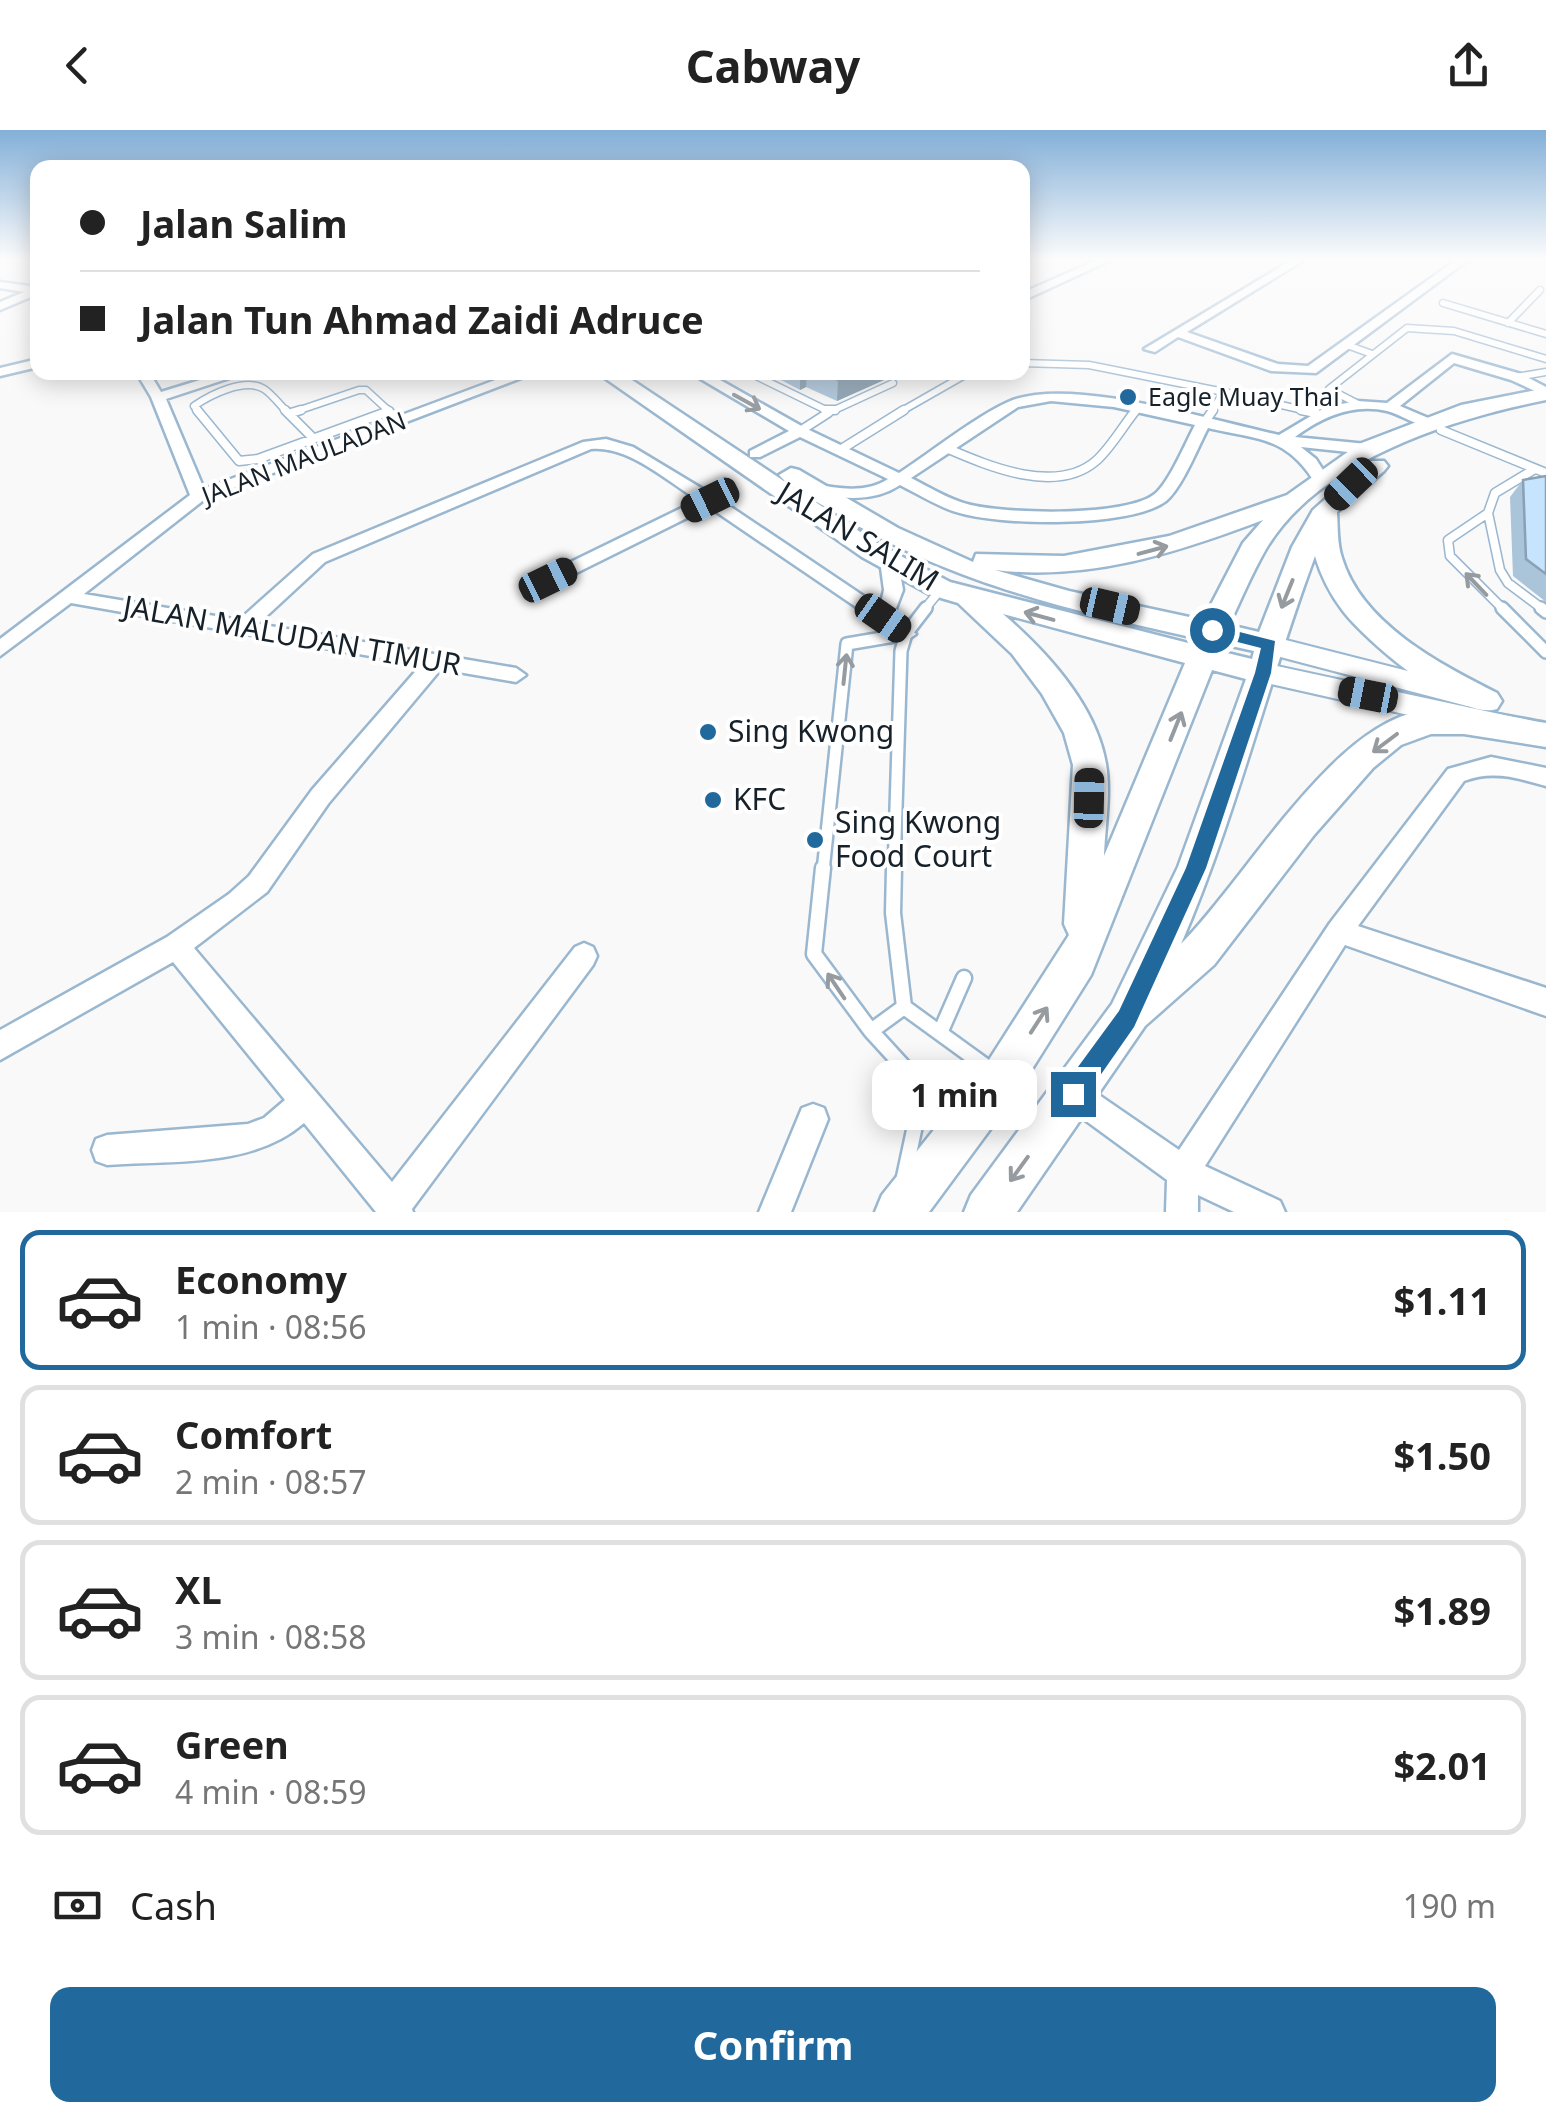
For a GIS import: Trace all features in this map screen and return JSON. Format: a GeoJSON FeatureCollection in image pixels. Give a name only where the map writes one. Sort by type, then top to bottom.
{"type":"FeatureCollection","features":[{"type":"Feature","properties":{"kind":"main road","name":"JALAN SALIM"},"geometry":{"type":"LineString","coordinates":[[618,380],[889,561],[953,593],[1266,659]]}},
{"type":"Feature","properties":{"kind":"main road","name":"JALAN SALIM"},"geometry":{"type":"LineString","coordinates":[[642,380],[755,454],[882,528],[956,565],[1206,644]]}},
{"type":"Feature","properties":{"kind":"main road"},"geometry":{"type":"LineString","coordinates":[[898,1212],[1002,1078],[1076,962],[1149,794],[1206,644],[1256,543],[1367,450],[1546,395]]}},
{"type":"Feature","properties":{"kind":"main road"},"geometry":{"type":"LineString","coordinates":[[882,528],[997,562],[1104,561],[1201,536],[1315,496],[1378,465],[1434,427]]}},
{"type":"Feature","properties":{"kind":"main road"},"geometry":{"type":"LineString","coordinates":[[988,1212],[1126,1019],[1196,868],[1305,547],[1315,496]]}},
{"type":"Feature","properties":{"kind":"main road"},"geometry":{"type":"LineString","coordinates":[[1315,496],[1328,560],[1360,613],[1397,647],[1442,679],[1486,701]]}},
{"type":"Feature","properties":{"kind":"main road"},"geometry":{"type":"LineString","coordinates":[[953,593],[1022,647],[1053,686],[1080,732],[1090,764],[1086,906],[1076,962]]}},
{"type":"Feature","properties":{"kind":"main road"},"geometry":{"type":"LineString","coordinates":[[1126,1019],[1200,952],[1279,850],[1388,738],[1412,725],[1440,721],[1546,735]]}},
{"type":"Feature","properties":{"kind":"street"},"geometry":{"type":"LineString","coordinates":[[1150,349],[1215,310]]}},
{"type":"Feature","properties":{"kind":"street"},"geometry":{"type":"LineString","coordinates":[[1178,333],[1292,371],[1310,370],[1394,310]]}},
{"type":"Feature","properties":{"kind":"street"},"geometry":{"type":"LineString","coordinates":[[1390,407],[1452,358],[1516,376],[1546,395]]}},
{"type":"Feature","properties":{"kind":"street"},"geometry":{"type":"LineString","coordinates":[[0,372],[30,366]]}},
{"type":"Feature","properties":{"kind":"street"},"geometry":{"type":"LineString","coordinates":[[147,380],[199,496]]}},
{"type":"Feature","properties":{"kind":"street"},"geometry":{"type":"LineString","coordinates":[[158,397],[230,380]]}},
{"type":"Feature","properties":{"kind":"street","name":"JALAN MAULADAN"},"geometry":{"type":"LineString","coordinates":[[0,649],[199,496],[395,415],[506,380]]}},
{"type":"Feature","properties":{"kind":"street"},"geometry":{"type":"LineString","coordinates":[[709,380],[800,431],[960,508],[996,515],[1032,518],[1121,513],[1148,506],[1164,495],[1204,423]]}},
{"type":"Feature","properties":{"kind":"street"},"geometry":{"type":"LineString","coordinates":[[815,489],[840,494],[882,491],[999,412],[1030,399],[1079,398],[1282,440],[1367,450]]}},
{"type":"Feature","properties":{"kind":"street"},"geometry":{"type":"LineString","coordinates":[[1282,440],[1316,413],[1358,404],[1390,407],[1434,427]]}},
{"type":"Feature","properties":{"kind":"street"},"geometry":{"type":"LineString","coordinates":[[755,454],[800,431]]}},
{"type":"Feature","properties":{"kind":"street"},"geometry":{"type":"LineString","coordinates":[[1282,440],[1301,451],[1315,496]]}},
{"type":"Feature","properties":{"kind":"street"},"geometry":{"type":"LineString","coordinates":[[243,627],[295,578],[330,552],[588,445],[606,443],[628,450],[710,500],[906,634]]}},
{"type":"Feature","properties":{"kind":"street"},"geometry":{"type":"LineString","coordinates":[[882,491],[882,528]]}},
{"type":"Feature","properties":{"kind":"street"},"geometry":{"type":"LineString","coordinates":[[548,580],[710,500]]}},
{"type":"Feature","properties":{"kind":"street"},"geometry":{"type":"LineString","coordinates":[[883,618],[896,586],[889,561]]}},
{"type":"Feature","properties":{"kind":"street","name":"JALAN MALUDAN TIMUR"},"geometry":{"type":"LineString","coordinates":[[69,597],[516,675]]}},
{"type":"Feature","properties":{"kind":"street","name":"JALAN SALIM"},"geometry":{"type":"LineString","coordinates":[[1266,659],[1546,716]]}},
{"type":"Feature","properties":{"kind":"street","name":"JALAN SALIM"},"geometry":{"type":"LineString","coordinates":[[1266,659],[1546,735]]}},
{"type":"Feature","properties":{"kind":"street"},"geometry":{"type":"LineString","coordinates":[[0,1046],[176,946],[258,884],[320,797],[436,661]]}},
{"type":"Feature","properties":{"kind":"street"},"geometry":{"type":"LineString","coordinates":[[1182,1212],[1183,1172],[1339,932],[1456,775],[1478,765],[1503,765],[1546,776]]}},
{"type":"Feature","properties":{"kind":"street"},"geometry":{"type":"LineString","coordinates":[[1339,932],[1546,1002]]}},
{"type":"Feature","properties":{"kind":"street"},"geometry":{"type":"LineString","coordinates":[[176,946],[395,1210],[584,956]]}},
{"type":"Feature","properties":{"kind":"street"},"geometry":{"type":"LineString","coordinates":[[1073,1094],[1183,1172],[1269,1212]]}},
{"type":"Feature","properties":{"kind":"street"},"geometry":{"type":"LineString","coordinates":[[107,1150],[248,1138],[274,1130],[306,1102]]}},
{"type":"Feature","properties":{"kind":"street"},"geometry":{"type":"LineString","coordinates":[[776,1212],[813,1119]]}},
{"type":"Feature","properties":{"kind":"lane"},"geometry":{"type":"LineString","coordinates":[[1469,310],[1546,334]]}},
{"type":"Feature","properties":{"kind":"lane"},"geometry":{"type":"LineString","coordinates":[[1508,322],[1520,310]]}},
{"type":"Feature","properties":{"kind":"lane"},"geometry":{"type":"LineString","coordinates":[[1358,404],[1328,390],[1404,329],[1454,330],[1546,358]]}},
{"type":"Feature","properties":{"kind":"lane"},"geometry":{"type":"LineString","coordinates":[[1347,345],[1372,354]]}},
{"type":"Feature","properties":{"kind":"lane"},"geometry":{"type":"LineString","coordinates":[[1030,363],[1089,365],[1316,413]]}},
{"type":"Feature","properties":{"kind":"lane"},"geometry":{"type":"LineString","coordinates":[[238,380],[194,406],[239,461],[258,459],[313,438],[395,415]]}},
{"type":"Feature","properties":{"kind":"lane"},"geometry":{"type":"LineString","coordinates":[[249,380],[291,413],[313,438]]}},
{"type":"Feature","properties":{"kind":"lane"},"geometry":{"type":"LineString","coordinates":[[764,380],[830,412]]}},
{"type":"Feature","properties":{"kind":"lane"},"geometry":{"type":"LineString","coordinates":[[840,450],[953,380]]}},
{"type":"Feature","properties":{"kind":"lane"},"geometry":{"type":"LineString","coordinates":[[800,431],[830,412],[893,383]]}},
{"type":"Feature","properties":{"kind":"lane"},"geometry":{"type":"LineString","coordinates":[[291,413],[366,390],[395,415]]}},
{"type":"Feature","properties":{"kind":"lane"},"geometry":{"type":"LineString","coordinates":[[1204,423],[1224,392]]}},
{"type":"Feature","properties":{"kind":"lane"},"geometry":{"type":"LineString","coordinates":[[946,448],[998,469],[1022,474],[1080,469],[1093,463],[1137,408]]}},
{"type":"Feature","properties":{"kind":"lane"},"geometry":{"type":"LineString","coordinates":[[1434,427],[1546,473]]}},
{"type":"Feature","properties":{"kind":"lane"},"geometry":{"type":"LineString","coordinates":[[1533,470],[1496,493],[1488,512],[1448,540],[1446,546],[1476,584],[1546,652]]}},
{"type":"Feature","properties":{"kind":"lane"},"geometry":{"type":"LineString","coordinates":[[1488,512],[1500,570],[1508,582],[1546,612]]}},
{"type":"Feature","properties":{"kind":"lane"},"geometry":{"type":"LineString","coordinates":[[898,1212],[919,1107],[914,1078],[871,1030],[814,954],[848,644],[906,634],[953,593]]}},
{"type":"Feature","properties":{"kind":"lane"},"geometry":{"type":"LineString","coordinates":[[906,634],[900,659],[893,912],[904,1007],[1002,1078]]}},
{"type":"Feature","properties":{"kind":"lane"},"geometry":{"type":"LineString","coordinates":[[940,1033],[964,978]]}},
{"type":"Feature","properties":{"kind":"lane"},"geometry":{"type":"LineString","coordinates":[[871,1030],[904,1007]]}},
{"type":"Feature","properties":{"kind":"building"},"geometry":{"type":"Polygon","coordinates":[[[1546,476],[1546,574],[1526,559],[1523,480],[1546,476]]]}},
{"type":"Feature","properties":{"kind":"place","name":"Eagle Muay Thai"},"geometry":{"type":"Point","coordinates":[1128,397]}},
{"type":"Feature","properties":{"kind":"place","name":"Sing Kwong"},"geometry":{"type":"Point","coordinates":[708,732]}},
{"type":"Feature","properties":{"kind":"place","name":"KFC"},"geometry":{"type":"Point","coordinates":[713,800]}},
{"type":"Feature","properties":{"kind":"place","name":"Sing Kwong Food Court"},"geometry":{"type":"Point","coordinates":[815,840]}},
{"type":"Feature","properties":{"kind":"route"},"geometry":{"type":"LineString","coordinates":[[1073,1094],[1126,1019],[1196,868],[1263,673],[1270,645],[1212,630]]}}]}
